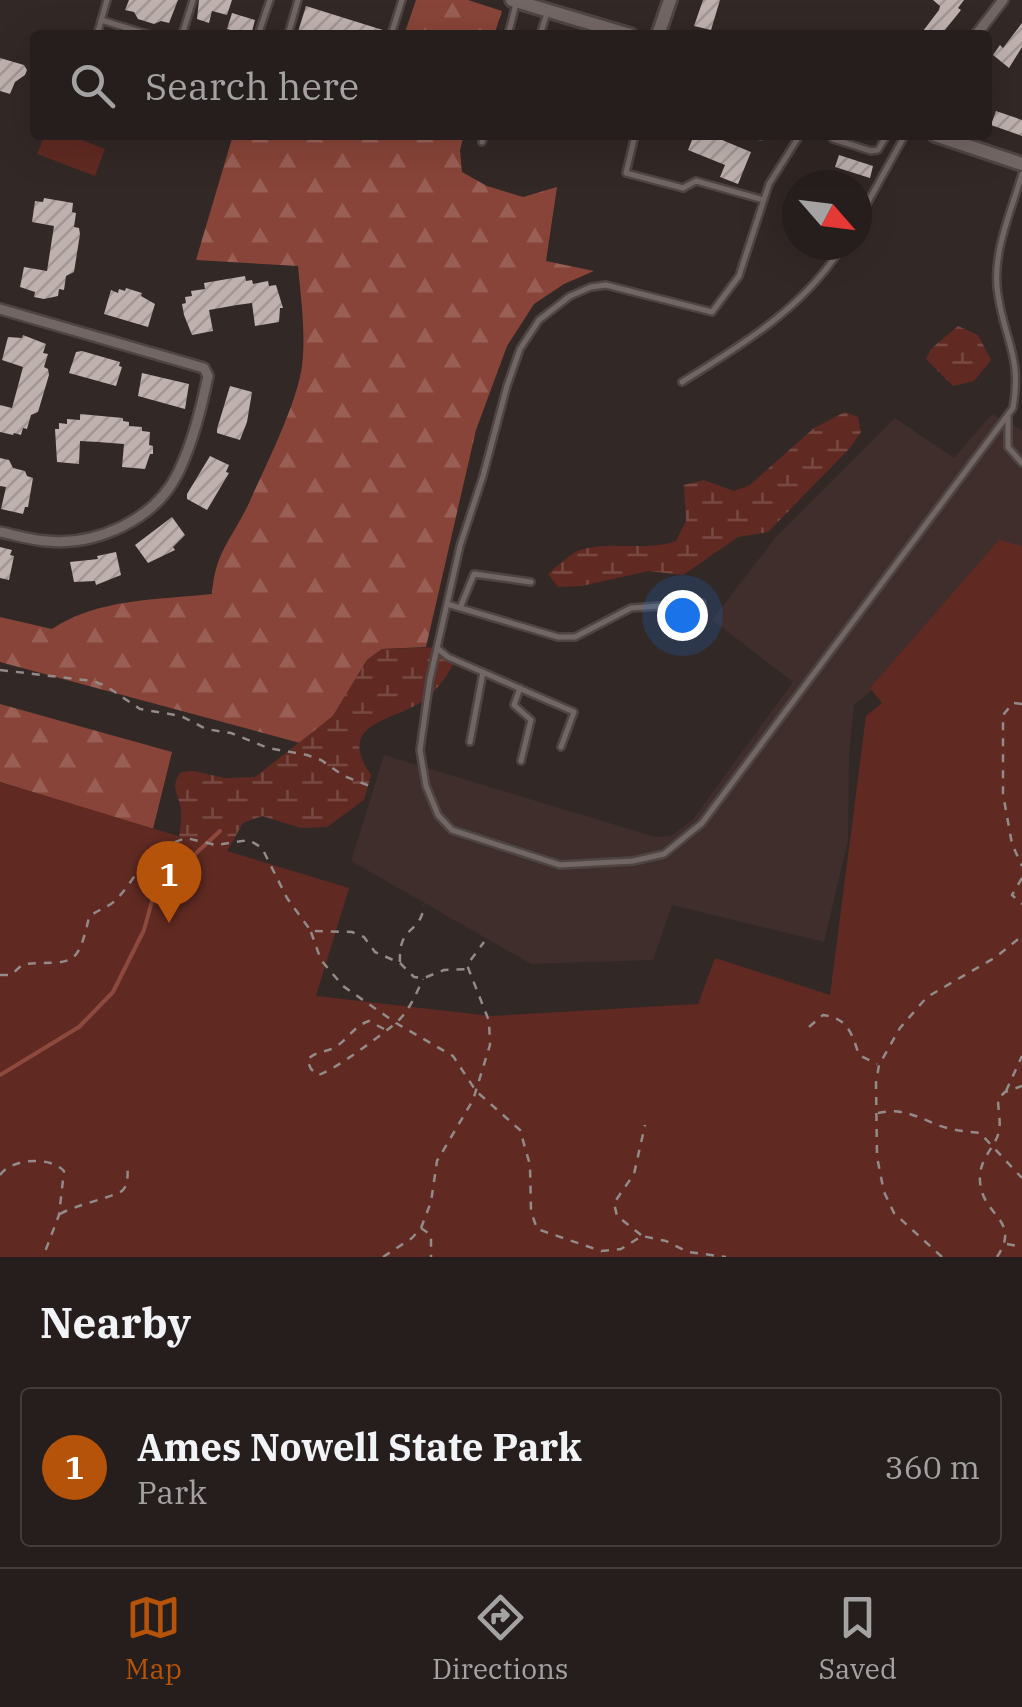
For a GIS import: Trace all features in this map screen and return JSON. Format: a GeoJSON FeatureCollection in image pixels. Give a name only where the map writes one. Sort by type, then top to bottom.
{"type":"FeatureCollection","features":[{"type":"Feature","properties":{"kind":"main road"},"geometry":{"type":"LineString","coordinates":[[660,30],[670,0]]}},
{"type":"Feature","properties":{"kind":"main road"},"geometry":{"type":"LineString","coordinates":[[514,1],[548,10],[591,29]]}},
{"type":"Feature","properties":{"kind":"main road"},"geometry":{"type":"LineString","coordinates":[[950,140],[1022,164]]}},
{"type":"Feature","properties":{"kind":"street"},"geometry":{"type":"LineString","coordinates":[[980,30],[1003,0]]}},
{"type":"Feature","properties":{"kind":"street"},"geometry":{"type":"LineString","coordinates":[[0,309],[208,371],[196,430],[176,477],[142,516],[96,537],[64,542],[0,532]]}},
{"type":"Feature","properties":{"kind":"lane"},"geometry":{"type":"LineString","coordinates":[[98,30],[107,0]]}},
{"type":"Feature","properties":{"kind":"lane"},"geometry":{"type":"LineString","coordinates":[[184,30],[193,0]]}},
{"type":"Feature","properties":{"kind":"lane"},"geometry":{"type":"LineString","coordinates":[[260,30],[270,0]]}},
{"type":"Feature","properties":{"kind":"lane"},"geometry":{"type":"LineString","coordinates":[[289,30],[298,0]]}},
{"type":"Feature","properties":{"kind":"lane"},"geometry":{"type":"LineString","coordinates":[[393,30],[402,0]]}},
{"type":"Feature","properties":{"kind":"lane"},"geometry":{"type":"LineString","coordinates":[[509,30],[514,1]]}},
{"type":"Feature","properties":{"kind":"lane"},"geometry":{"type":"LineString","coordinates":[[542,30],[548,10]]}},
{"type":"Feature","properties":{"kind":"lane"},"geometry":{"type":"LineString","coordinates":[[101,20],[134,30]]}},
{"type":"Feature","properties":{"kind":"lane"},"geometry":{"type":"LineString","coordinates":[[634,140],[626,173],[683,188],[696,181],[764,200]]}},
{"type":"Feature","properties":{"kind":"lane"},"geometry":{"type":"LineString","coordinates":[[797,140],[769,184],[739,276],[712,312],[606,285],[591,287],[570,296],[539,320],[520,349],[460,546],[420,750],[426,786],[438,815],[452,830],[560,865],[633,861],[664,854],[702,823],[1014,408],[1020,384],[1016,352],[998,296],[997,268],[1022,174]]}},
{"type":"Feature","properties":{"kind":"lane"},"geometry":{"type":"LineString","coordinates":[[836,140],[871,151],[878,150],[883,140]]}},
{"type":"Feature","properties":{"kind":"lane"},"geometry":{"type":"LineString","coordinates":[[872,195],[902,140]]}},
{"type":"Feature","properties":{"kind":"lane"},"geometry":{"type":"LineString","coordinates":[[682,382],[760,334],[798,300],[831,260]]}},
{"type":"Feature","properties":{"kind":"lane"},"geometry":{"type":"LineString","coordinates":[[1008,414],[1008,447],[1022,462]]}},
{"type":"Feature","properties":{"kind":"lane"},"geometry":{"type":"LineString","coordinates":[[460,608],[474,574],[531,582]]}},
{"type":"Feature","properties":{"kind":"lane"},"geometry":{"type":"LineString","coordinates":[[447,604],[558,637],[576,637],[631,608],[702,604]]}},
{"type":"Feature","properties":{"kind":"lane"},"geometry":{"type":"LineString","coordinates":[[437,648],[448,657],[574,712],[561,747]]}},
{"type":"Feature","properties":{"kind":"lane"},"geometry":{"type":"LineString","coordinates":[[470,742],[483,672]]}},
{"type":"Feature","properties":{"kind":"lane"},"geometry":{"type":"LineString","coordinates":[[520,688],[514,704],[531,720],[521,761]]}},
{"type":"Feature","properties":{"kind":"path"},"geometry":{"type":"LineString","coordinates":[[0,670],[93,681],[140,709],[181,716],[206,729],[306,755],[372,787]]}},
{"type":"Feature","properties":{"kind":"path"},"geometry":{"type":"LineString","coordinates":[[1022,704],[1014,703],[1003,715],[1002,732],[1002,794],[1012,844],[1022,866]]}},
{"type":"Feature","properties":{"kind":"path"},"geometry":{"type":"LineString","coordinates":[[0,975],[10,975],[23,964],[60,965],[74,958],[84,940],[89,917],[115,900],[127,882],[142,870],[151,851],[186,838],[223,844],[248,840],[262,848],[287,898],[311,931],[320,960],[343,986],[453,1056],[476,1091],[520,1130],[530,1166],[531,1211],[537,1228],[601,1251],[621,1249],[642,1236],[688,1252],[726,1257]]}},
{"type":"Feature","properties":{"kind":"path"},"geometry":{"type":"LineString","coordinates":[[1022,878],[1012,894],[1022,904]]}},
{"type":"Feature","properties":{"kind":"path"},"geometry":{"type":"LineString","coordinates":[[400,964],[399,945],[404,933],[418,924],[424,905]]}},
{"type":"Feature","properties":{"kind":"path"},"geometry":{"type":"LineString","coordinates":[[311,931],[352,932],[414,977],[468,969]]}},
{"type":"Feature","properties":{"kind":"path"},"geometry":{"type":"LineString","coordinates":[[942,1257],[894,1213],[884,1192],[877,1157],[879,1065],[900,1028],[926,997],[996,957],[1022,936]]}},
{"type":"Feature","properties":{"kind":"path"},"geometry":{"type":"LineString","coordinates":[[468,969],[484,942]]}},
{"type":"Feature","properties":{"kind":"path"},"geometry":{"type":"LineString","coordinates":[[382,1257],[412,1238],[420,1228],[431,1202],[437,1162],[476,1091],[490,1045],[490,1021],[468,969]]}},
{"type":"Feature","properties":{"kind":"path"},"geometry":{"type":"LineString","coordinates":[[384,1029],[369,1021],[358,1024],[335,1048],[313,1054],[308,1060],[311,1069],[318,1075],[340,1066],[396,1023],[409,1008],[424,978]]}},
{"type":"Feature","properties":{"kind":"path"},"geometry":{"type":"LineString","coordinates":[[809,1027],[823,1015],[841,1020],[852,1032],[859,1055],[879,1065]]}},
{"type":"Feature","properties":{"kind":"path"},"geometry":{"type":"LineString","coordinates":[[996,1257],[1006,1244],[1004,1223],[990,1208],[980,1179],[985,1154],[999,1133],[998,1099],[1022,1056]]}},
{"type":"Feature","properties":{"kind":"path"},"geometry":{"type":"LineString","coordinates":[[1005,1092],[1022,1086]]}},
{"type":"Feature","properties":{"kind":"path"},"geometry":{"type":"LineString","coordinates":[[878,1114],[888,1110],[912,1113],[962,1132],[980,1134],[1022,1178]]}},
{"type":"Feature","properties":{"kind":"path"},"geometry":{"type":"LineString","coordinates":[[642,1236],[618,1216],[614,1202],[634,1174],[645,1125]]}},
{"type":"Feature","properties":{"kind":"path"},"geometry":{"type":"LineString","coordinates":[[0,1174],[5,1167],[20,1162],[59,1165],[65,1175],[59,1215],[43,1257]]}},
{"type":"Feature","properties":{"kind":"path"},"geometry":{"type":"LineString","coordinates":[[59,1215],[87,1200],[121,1192],[127,1186],[128,1165]]}},
{"type":"Feature","properties":{"kind":"path"},"geometry":{"type":"LineString","coordinates":[[420,1228],[431,1235],[431,1257]]}},
{"type":"Feature","properties":{"kind":"path"},"geometry":{"type":"LineString","coordinates":[[1006,1244],[1022,1247]]}},
{"type":"Feature","properties":{"kind":"path"},"geometry":{"type":"LineString","coordinates":[[598,1257],[601,1251]]}},
{"type":"Feature","properties":{"kind":"shaded area"},"geometry":{"type":"Polygon","coordinates":[[[992,414],[1022,430],[1022,565],[854,705],[848,841],[824,942],[672,905],[653,960],[531,964],[351,861],[384,755],[656,837],[671,836],[693,819],[793,682],[712,620],[775,538],[895,418],[954,458],[992,414]]]}},
{"type":"Feature","properties":{"kind":"green space"},"geometry":{"type":"Polygon","coordinates":[[[416,0],[468,0],[502,11],[496,30],[406,30],[416,0]]]}},
{"type":"Feature","properties":{"kind":"green space"},"geometry":{"type":"Polygon","coordinates":[[[43,140],[82,140],[105,149],[95,176],[37,154],[43,140]]]}},
{"type":"Feature","properties":{"kind":"green space"},"geometry":{"type":"Polygon","coordinates":[[[232,140],[463,140],[462,172],[487,186],[523,197],[557,187],[546,261],[594,271],[564,284],[534,304],[507,346],[476,430],[426,647],[382,649],[367,660],[333,716],[300,743],[0,662],[0,617],[52,629],[109,606],[212,594],[221,556],[249,503],[299,381],[303,316],[298,266],[196,260],[232,140]]]}},
{"type":"Feature","properties":{"kind":"green space"},"geometry":{"type":"Polygon","coordinates":[[[958,326],[978,335],[991,360],[974,381],[953,386],[926,359],[931,349],[958,326]]]}},
{"type":"Feature","properties":{"kind":"green space"},"geometry":{"type":"Polygon","coordinates":[[[845,412],[858,417],[861,432],[768,532],[738,537],[683,575],[648,571],[582,586],[558,587],[548,574],[580,550],[676,541],[686,521],[684,485],[704,480],[734,491],[750,485],[814,428],[845,412]]]}},
{"type":"Feature","properties":{"kind":"green space"},"geometry":{"type":"Polygon","coordinates":[[[999,540],[1022,546],[1022,1257],[0,1257],[0,782],[349,888],[316,996],[491,1016],[698,1004],[715,958],[830,995],[866,716],[882,703],[870,688],[999,540]]]}},
{"type":"Feature","properties":{"kind":"green space"},"geometry":{"type":"Polygon","coordinates":[[[445,647],[455,661],[436,690],[363,735],[359,745],[371,775],[364,800],[327,827],[301,828],[262,816],[243,823],[202,895],[0,1011],[177,848],[181,817],[176,783],[181,772],[225,778],[255,777],[333,716],[367,660],[382,649],[445,647]]]}},
{"type":"Feature","properties":{"kind":"green space"},"geometry":{"type":"Polygon","coordinates":[[[0,704],[172,752],[153,829],[0,782],[0,704]]]}},
{"type":"Feature","properties":{"kind":"building"},"geometry":{"type":"Polygon","coordinates":[[[129,0],[178,0],[169,23],[154,24],[125,10],[129,0]]]}},
{"type":"Feature","properties":{"kind":"building"},"geometry":{"type":"Polygon","coordinates":[[[199,0],[232,0],[227,15],[212,11],[209,23],[197,19],[199,0]]]}},
{"type":"Feature","properties":{"kind":"building"},"geometry":{"type":"Polygon","coordinates":[[[703,0],[720,0],[711,30],[694,26],[703,0]]]}},
{"type":"Feature","properties":{"kind":"building"},"geometry":{"type":"Polygon","coordinates":[[[933,0],[964,0],[945,30],[924,30],[939,10],[933,0]]]}},
{"type":"Feature","properties":{"kind":"building"},"geometry":{"type":"Polygon","coordinates":[[[306,6],[383,30],[299,30],[306,6]]]}},
{"type":"Feature","properties":{"kind":"building"},"geometry":{"type":"Polygon","coordinates":[[[232,13],[255,20],[252,30],[227,29],[232,13]]]}},
{"type":"Feature","properties":{"kind":"building"},"geometry":{"type":"Polygon","coordinates":[[[1022,23],[1022,47],[1009,68],[993,55],[1022,23]]]}},
{"type":"Feature","properties":{"kind":"building"},"geometry":{"type":"Polygon","coordinates":[[[0,58],[24,65],[27,70],[10,94],[0,91],[0,58]]]}},
{"type":"Feature","properties":{"kind":"building"},"geometry":{"type":"Polygon","coordinates":[[[996,111],[1022,120],[1022,136],[992,125],[996,111]]]}},
{"type":"Feature","properties":{"kind":"building"},"geometry":{"type":"Polygon","coordinates":[[[692,140],[722,140],[751,152],[738,184],[720,177],[725,165],[688,150],[692,140]]]}},
{"type":"Feature","properties":{"kind":"building"},"geometry":{"type":"Polygon","coordinates":[[[839,155],[873,166],[872,170],[835,167],[839,155]]]}},
{"type":"Feature","properties":{"kind":"building"},"geometry":{"type":"Polygon","coordinates":[[[44,198],[73,203],[74,227],[79,228],[80,234],[74,272],[66,276],[64,290],[59,289],[58,296],[44,299],[20,287],[24,267],[47,271],[54,226],[32,222],[35,201],[43,202],[44,198]]]}},
{"type":"Feature","properties":{"kind":"building"},"geometry":{"type":"Polygon","coordinates":[[[245,276],[253,284],[268,281],[269,286],[276,285],[283,308],[279,322],[255,326],[252,303],[237,305],[209,310],[213,331],[192,335],[184,315],[185,297],[192,296],[191,291],[205,289],[204,283],[245,276]]]}},
{"type":"Feature","properties":{"kind":"building"},"geometry":{"type":"Polygon","coordinates":[[[126,288],[142,293],[155,304],[148,327],[104,314],[111,290],[118,293],[126,288]]]}},
{"type":"Feature","properties":{"kind":"building"},"geometry":{"type":"Polygon","coordinates":[[[23,335],[46,344],[44,367],[49,375],[38,412],[31,415],[21,435],[13,435],[0,432],[0,405],[12,408],[23,367],[2,360],[8,337],[23,335]]]}},
{"type":"Feature","properties":{"kind":"building"},"geometry":{"type":"Polygon","coordinates":[[[76,352],[120,362],[116,386],[69,373],[76,352]]]}},
{"type":"Feature","properties":{"kind":"building"},"geometry":{"type":"Polygon","coordinates":[[[142,373],[189,384],[185,409],[138,396],[142,373]]]}},
{"type":"Feature","properties":{"kind":"building"},"geometry":{"type":"Polygon","coordinates":[[[230,386],[252,392],[240,440],[217,433],[230,386]]]}},
{"type":"Feature","properties":{"kind":"building"},"geometry":{"type":"Polygon","coordinates":[[[80,414],[123,418],[129,426],[150,432],[153,454],[145,469],[122,467],[124,444],[80,441],[79,464],[57,462],[55,429],[59,429],[59,423],[67,424],[67,419],[80,420],[80,414]]]}},
{"type":"Feature","properties":{"kind":"building"},"geometry":{"type":"Polygon","coordinates":[[[210,456],[229,465],[229,473],[207,510],[187,499],[187,494],[210,456]]]}},
{"type":"Feature","properties":{"kind":"building"},"geometry":{"type":"Polygon","coordinates":[[[0,458],[33,478],[23,514],[1,509],[6,487],[0,486],[0,458]]]}},
{"type":"Feature","properties":{"kind":"building"},"geometry":{"type":"Polygon","coordinates":[[[172,517],[185,535],[173,547],[175,550],[148,563],[135,545],[172,517]]]}},
{"type":"Feature","properties":{"kind":"building"},"geometry":{"type":"Polygon","coordinates":[[[0,547],[12,550],[10,555],[14,556],[9,580],[0,578],[0,547]]]}},
{"type":"Feature","properties":{"kind":"building"},"geometry":{"type":"Polygon","coordinates":[[[116,552],[121,575],[96,585],[95,581],[74,582],[70,562],[98,559],[97,556],[116,552]]]}},
{"type":"Feature","properties":{"kind":"waterway"},"geometry":{"type":"LineString","coordinates":[[0,1075],[79,1027],[113,992],[144,930],[152,901],[169,890],[194,855],[220,831]]}},
{"type":"Feature","properties":{"kind":"place","name":"Ames Nowell State Park"},"geometry":{"type":"Point","coordinates":[169,923]}}]}
